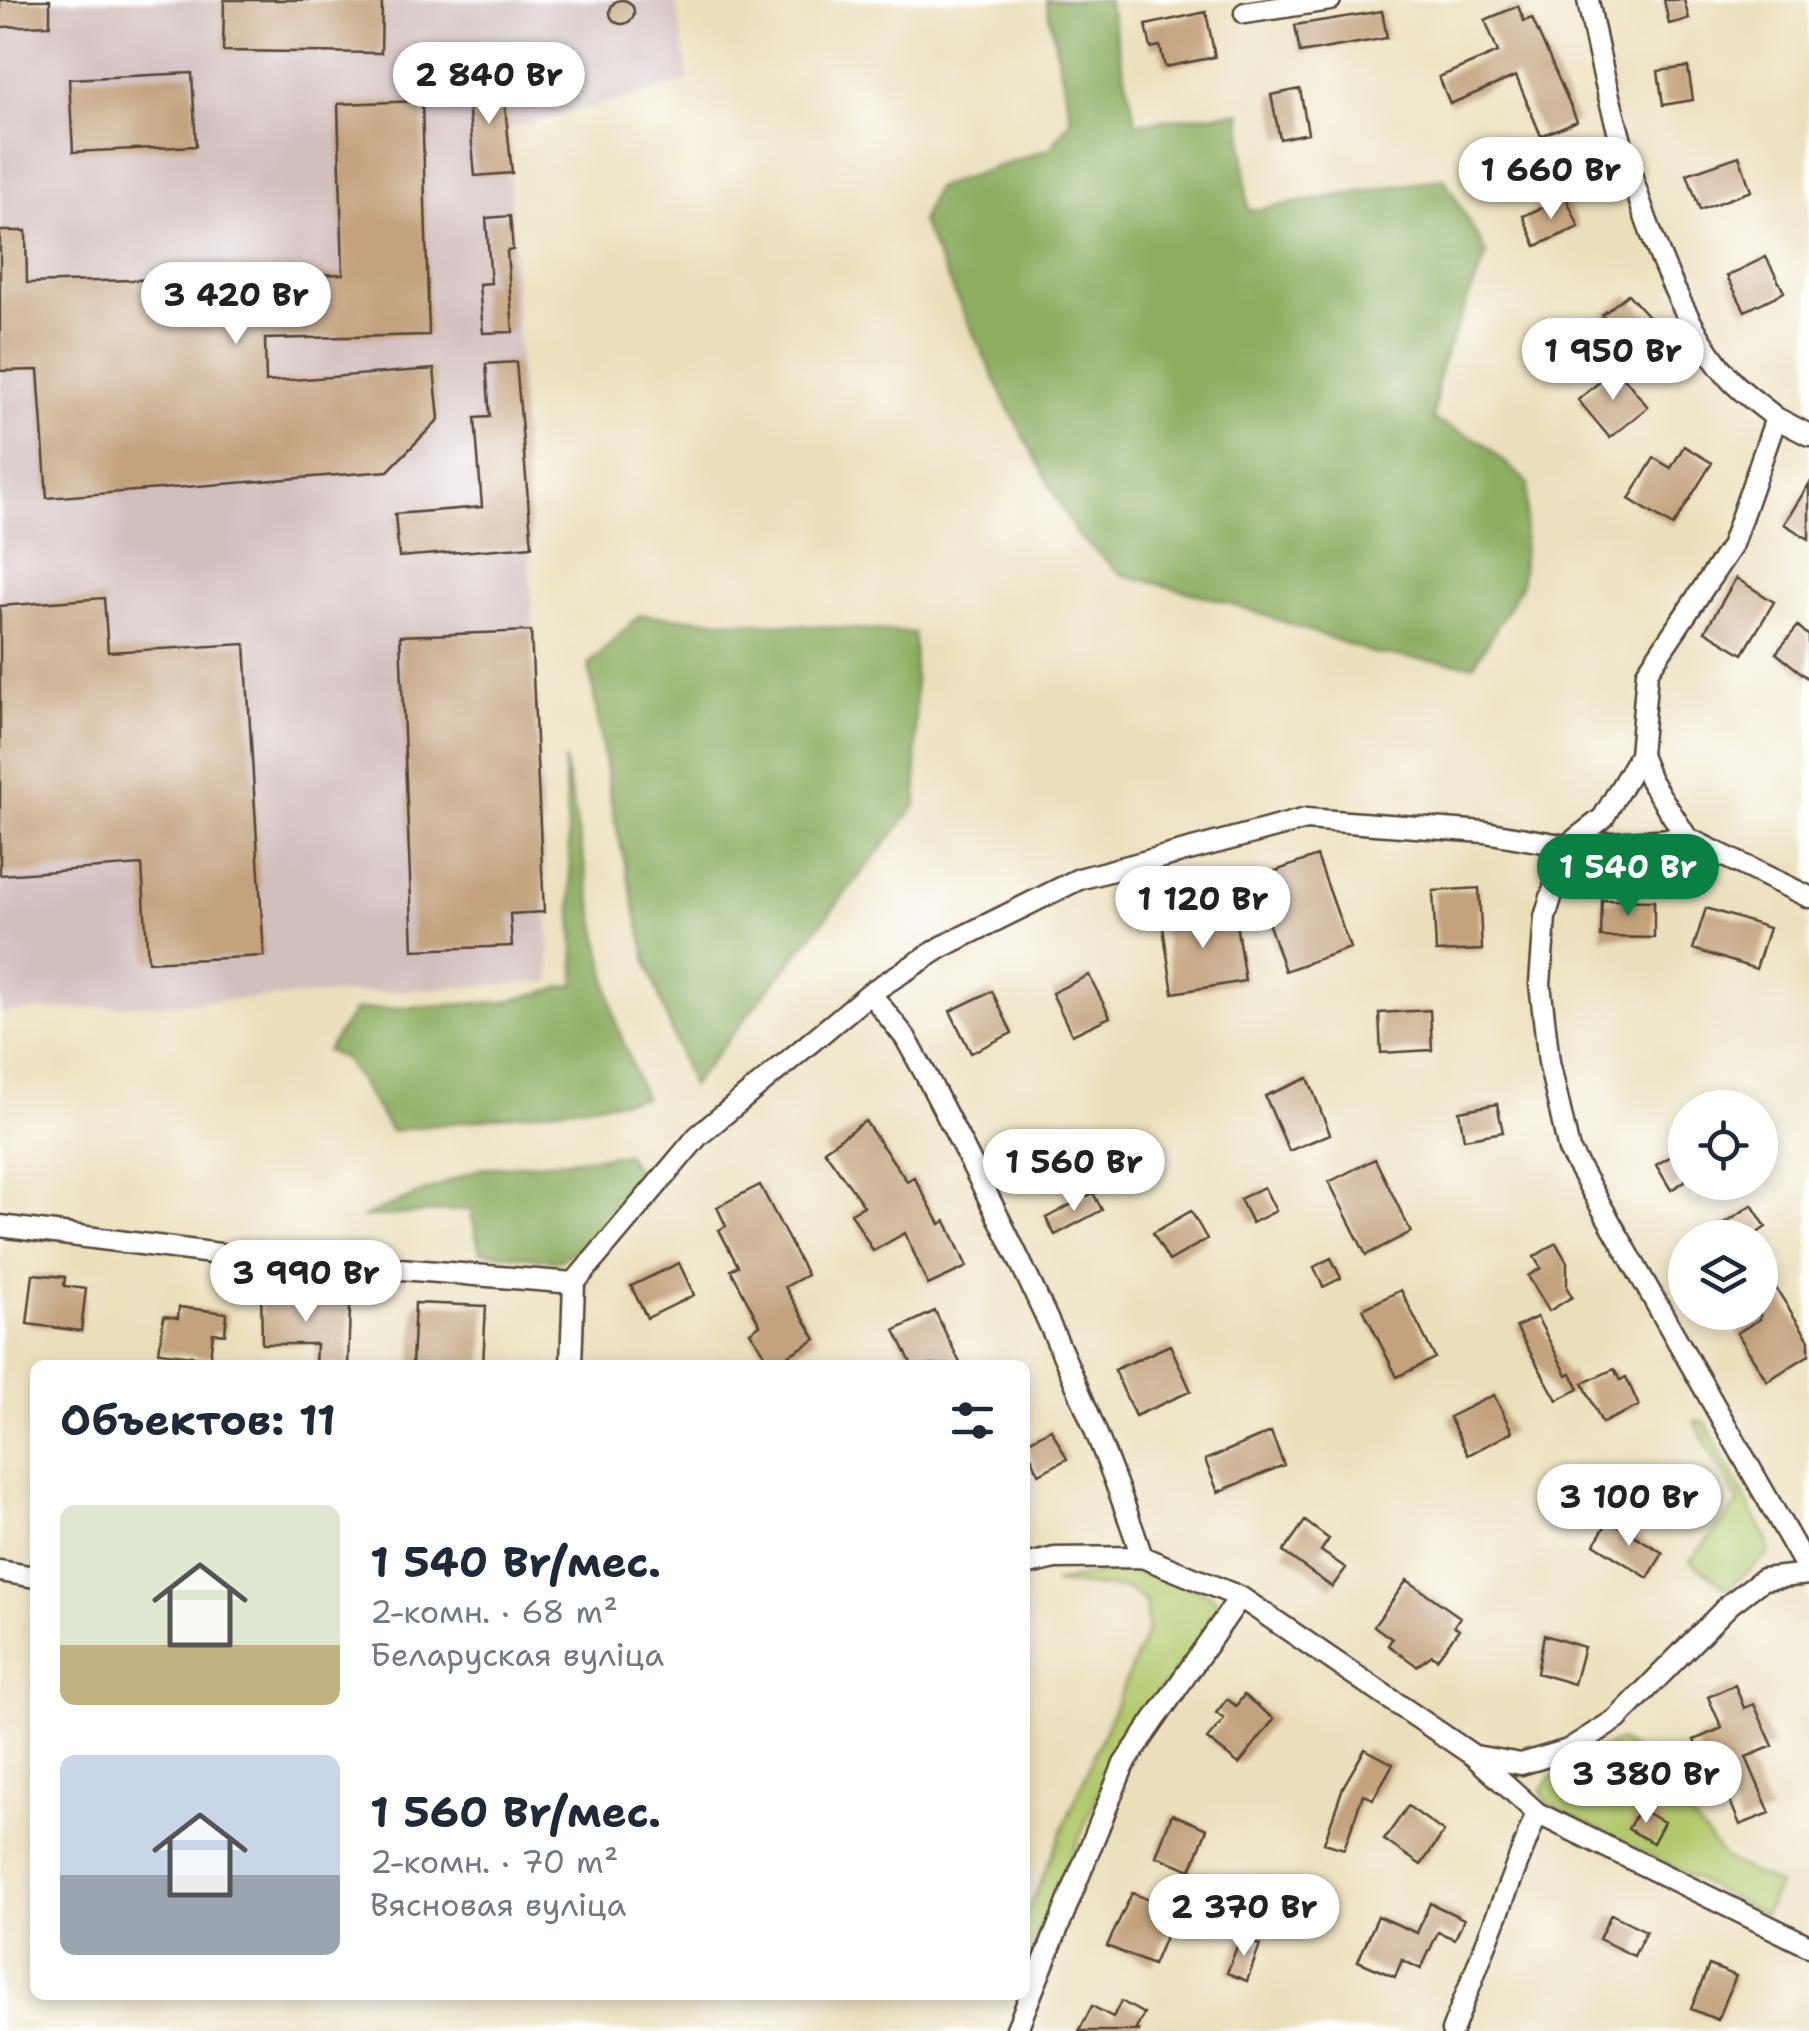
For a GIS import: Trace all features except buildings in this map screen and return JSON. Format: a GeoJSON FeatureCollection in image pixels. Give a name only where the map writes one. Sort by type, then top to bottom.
{"type":"FeatureCollection","features":[{"type":"Feature","properties":{"kind":"street"},"geometry":{"type":"LineString","coordinates":[[1245,13],[1330,0]]}},
{"type":"Feature","properties":{"kind":"street"},"geometry":{"type":"LineString","coordinates":[[1588,0],[1603,70],[1652,233],[1674,290],[1704,344],[1731,380],[1776,418],[1809,435]]}},
{"type":"Feature","properties":{"kind":"street"},"geometry":{"type":"LineString","coordinates":[[1474,1756],[1521,1764],[1568,1750],[1617,1719],[1730,1604],[1763,1579],[1809,1573],[1569,1150],[1549,1062],[1540,984],[1545,917],[1567,846],[1603,818],[1640,755],[1647,672],[1732,547],[1776,418]]}},
{"type":"Feature","properties":{"kind":"street"},"geometry":{"type":"LineString","coordinates":[[1640,755],[1650,780],[1688,838]]}},
{"type":"Feature","properties":{"kind":"street"},"geometry":{"type":"LineString","coordinates":[[571,1360],[574,1283],[698,1136],[870,993],[942,947],[1079,879],[1306,819],[1484,832],[1567,846],[1688,838],[1809,897]]}},
{"type":"Feature","properties":{"kind":"street"},"geometry":{"type":"LineString","coordinates":[[870,993],[905,1038],[926,1075],[1044,1314],[1114,1470],[1142,1557]]}},
{"type":"Feature","properties":{"kind":"street"},"geometry":{"type":"LineString","coordinates":[[0,1226],[227,1255],[574,1283]]}},
{"type":"Feature","properties":{"kind":"street"},"geometry":{"type":"LineString","coordinates":[[1030,1564],[1055,1558],[1142,1557],[1240,1597],[1474,1756],[1537,1813],[1809,1946]]}},
{"type":"Feature","properties":{"kind":"street"},"geometry":{"type":"LineString","coordinates":[[0,1571],[30,1576]]}},
{"type":"Feature","properties":{"kind":"street"},"geometry":{"type":"LineString","coordinates":[[1030,1996],[1124,1764],[1240,1597]]}},
{"type":"Feature","properties":{"kind":"street"},"geometry":{"type":"LineString","coordinates":[[1452,2031],[1537,1813]]}},
{"type":"Feature","properties":{"kind":"street"},"geometry":{"type":"LineString","coordinates":[[1016,2031],[1029,2000]]}},
{"type":"Feature","properties":{"kind":"shaded area"},"geometry":{"type":"Polygon","coordinates":[[[0,0],[676,0],[689,81],[507,129],[551,982],[0,1013],[0,0]]]}},
{"type":"Feature","properties":{"kind":"green space"},"geometry":{"type":"Polygon","coordinates":[[[1046,0],[1108,0],[1136,123],[1241,112],[1248,211],[1444,178],[1487,254],[1440,367],[1433,420],[1481,441],[1528,483],[1521,586],[1474,665],[1376,654],[1223,601],[1121,574],[1076,534],[1007,405],[921,222],[935,188],[1051,148],[1071,119],[1046,0]]]}},
{"type":"Feature","properties":{"kind":"green space"},"geometry":{"type":"Polygon","coordinates":[[[640,615],[914,633],[917,804],[691,1086],[648,965],[611,802],[589,664],[640,615]]]}},
{"type":"Feature","properties":{"kind":"green space"},"geometry":{"type":"Polygon","coordinates":[[[564,760],[615,1020],[644,1098],[391,1131],[345,1059],[326,1051],[355,1010],[504,1002],[576,984],[564,760]]]}},
{"type":"Feature","properties":{"kind":"green space"},"geometry":{"type":"Polygon","coordinates":[[[627,1154],[649,1192],[560,1261],[480,1251],[470,1209],[361,1218],[479,1169],[627,1154]]]}},
{"type":"Feature","properties":{"kind":"green space"},"geometry":{"type":"Polygon","coordinates":[[[1694,1421],[1706,1423],[1769,1544],[1769,1554],[1728,1589],[1690,1561],[1739,1503],[1694,1421]]]}},
{"type":"Feature","properties":{"kind":"green space"},"geometry":{"type":"Polygon","coordinates":[[[1135,1567],[1211,1595],[1218,1603],[1216,1624],[1123,1737],[1030,1951],[1030,1907],[1148,1628],[1145,1602],[1128,1589],[1053,1583],[1135,1567]]]}},
{"type":"Feature","properties":{"kind":"green space"},"geometry":{"type":"Polygon","coordinates":[[[1619,1740],[1642,1757],[1726,1860],[1779,1885],[1764,1915],[1546,1802],[1542,1791],[1549,1779],[1619,1740]]]}}]}
